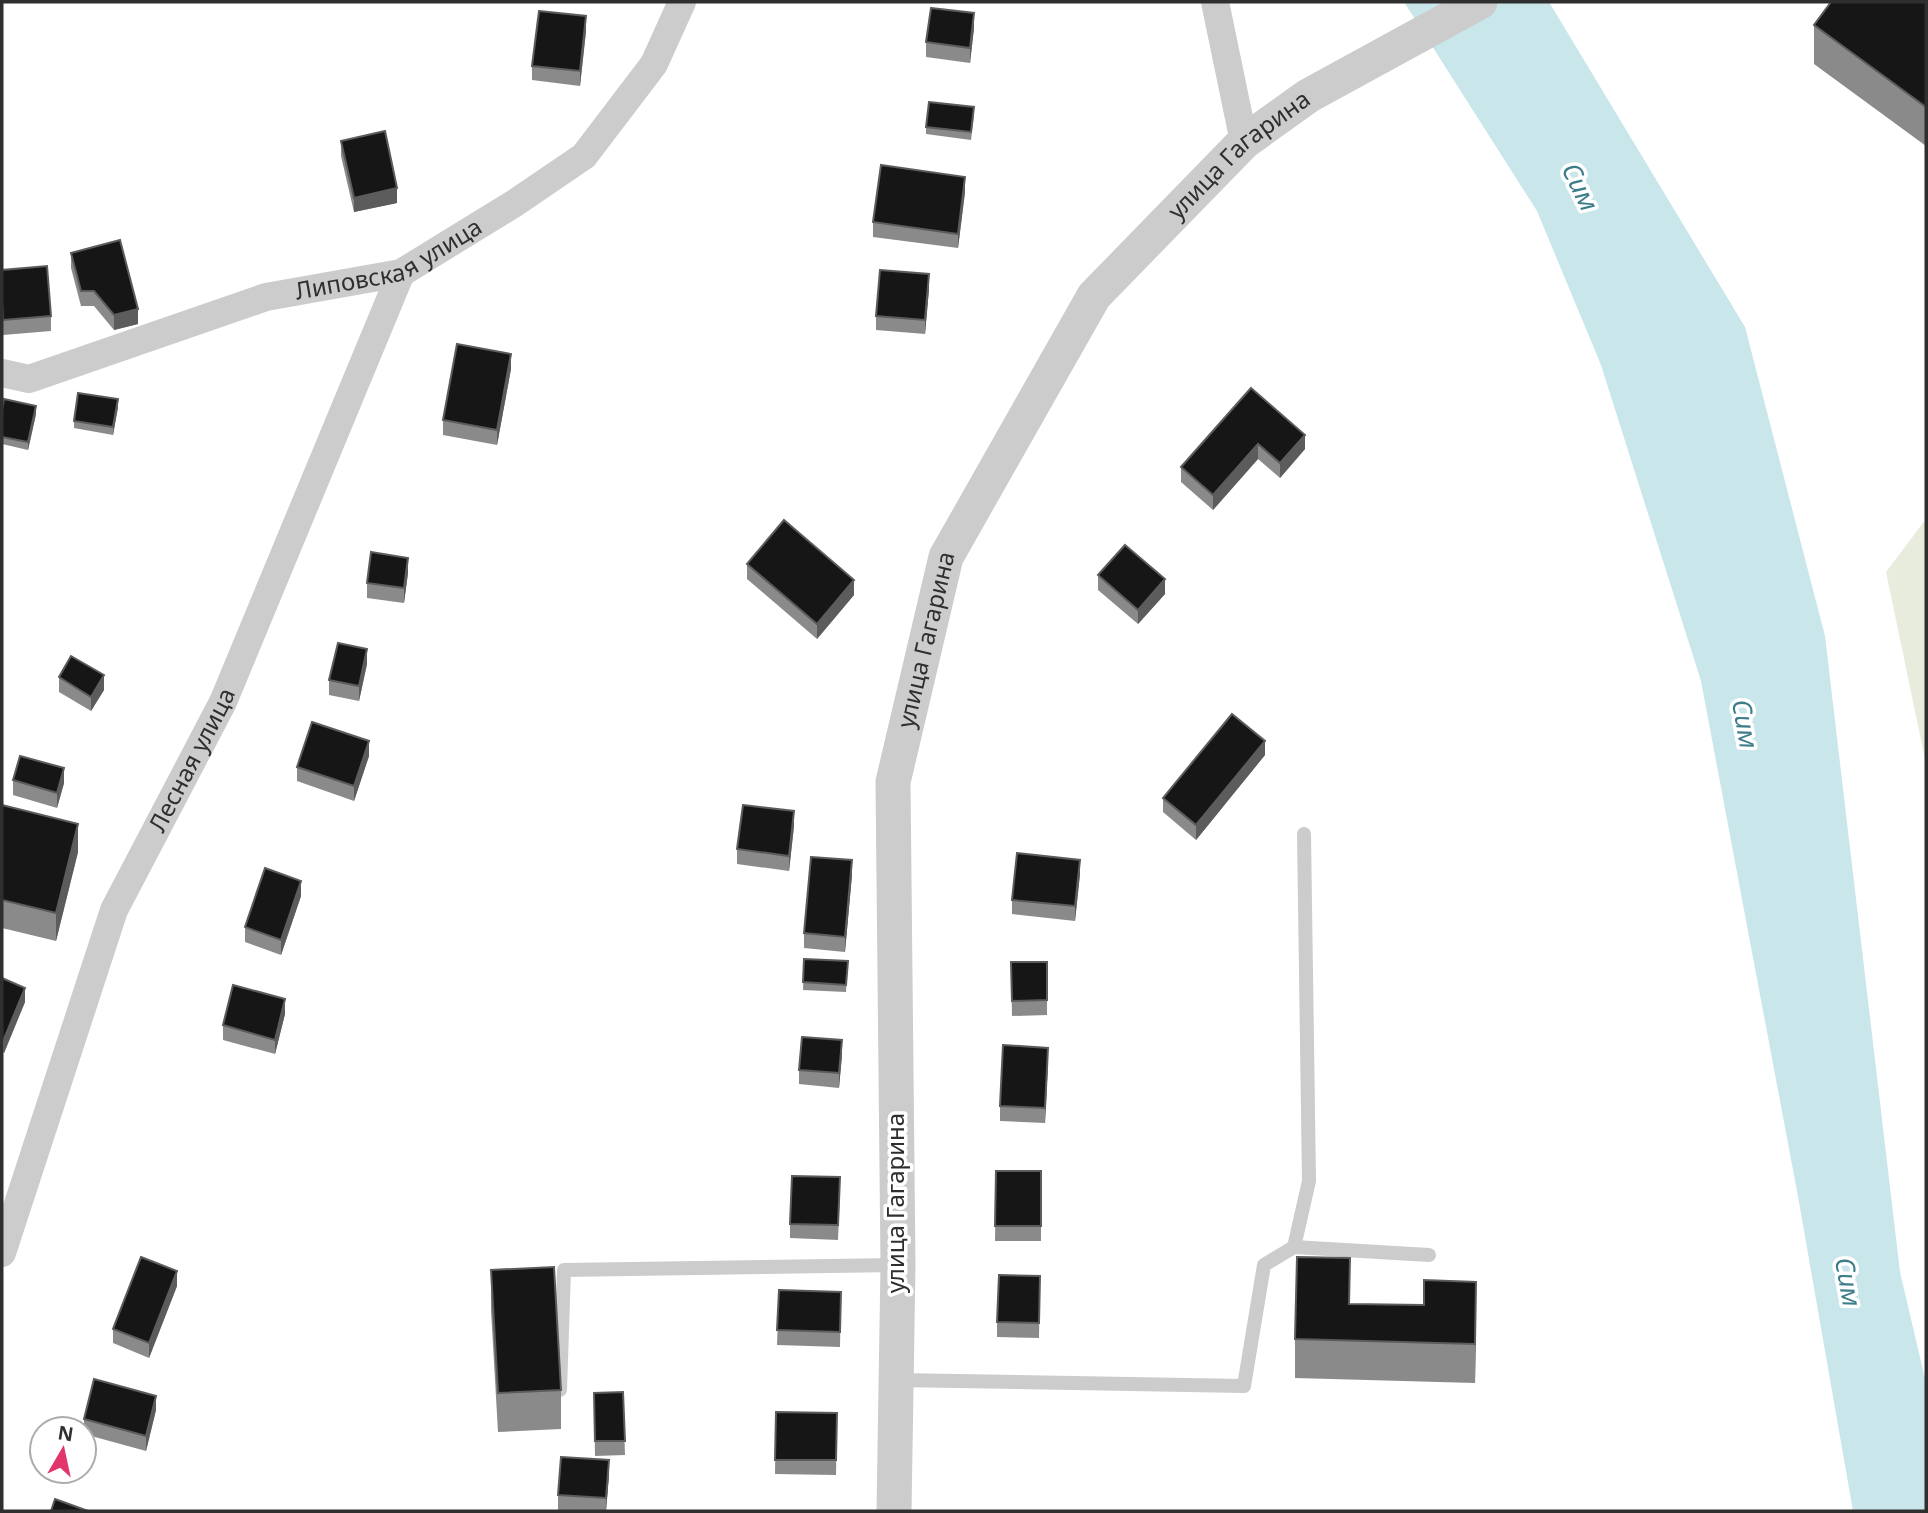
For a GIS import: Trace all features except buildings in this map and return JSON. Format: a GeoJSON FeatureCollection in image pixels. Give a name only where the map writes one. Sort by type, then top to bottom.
{"type":"FeatureCollection","features":[{"type":"Feature","properties":{"kind":"street","name":"Липовская улица"},"geometry":{"type":"LineString","coordinates":[[2,373],[29,379],[266,297],[401,274],[515,203],[584,156],[654,64],[682,2]]}},
{"type":"Feature","properties":{"kind":"street"},"geometry":{"type":"LineString","coordinates":[[1215,2],[1244,142]]}},
{"type":"Feature","properties":{"kind":"street","name":"улица Гагарина"},"geometry":{"type":"LineString","coordinates":[[894,1511],[898,1265],[893,782],[946,556],[1094,296],[1244,142],[1308,96],[1480,2]]}},
{"type":"Feature","properties":{"kind":"street","name":"Лесная улица"},"geometry":{"type":"LineString","coordinates":[[2,1253],[114,910],[223,702],[401,274]]}},
{"type":"Feature","properties":{"kind":"lane"},"geometry":{"type":"LineString","coordinates":[[1294,1247],[1309,1181],[1304,834]]}},
{"type":"Feature","properties":{"kind":"lane"},"geometry":{"type":"LineString","coordinates":[[895,1380],[1244,1386],[1264,1265],[1294,1247],[1429,1255]]}},
{"type":"Feature","properties":{"kind":"lane"},"geometry":{"type":"LineString","coordinates":[[560,1390],[564,1270],[898,1265]]}},
{"type":"Feature","properties":{"kind":"shaded area"},"geometry":{"type":"Polygon","coordinates":[[[1926,519],[1926,764],[1886,572],[1926,519]]]}},
{"type":"Feature","properties":{"kind":"water","name":"Сим"},"geometry":{"type":"Polygon","coordinates":[[[1404,2],[1549,2],[1745,327],[1825,636],[1900,1272],[1926,1383],[1926,1511],[1853,1511],[1799,1202],[1701,681],[1601,365],[1537,211],[1404,2]]]}}]}
